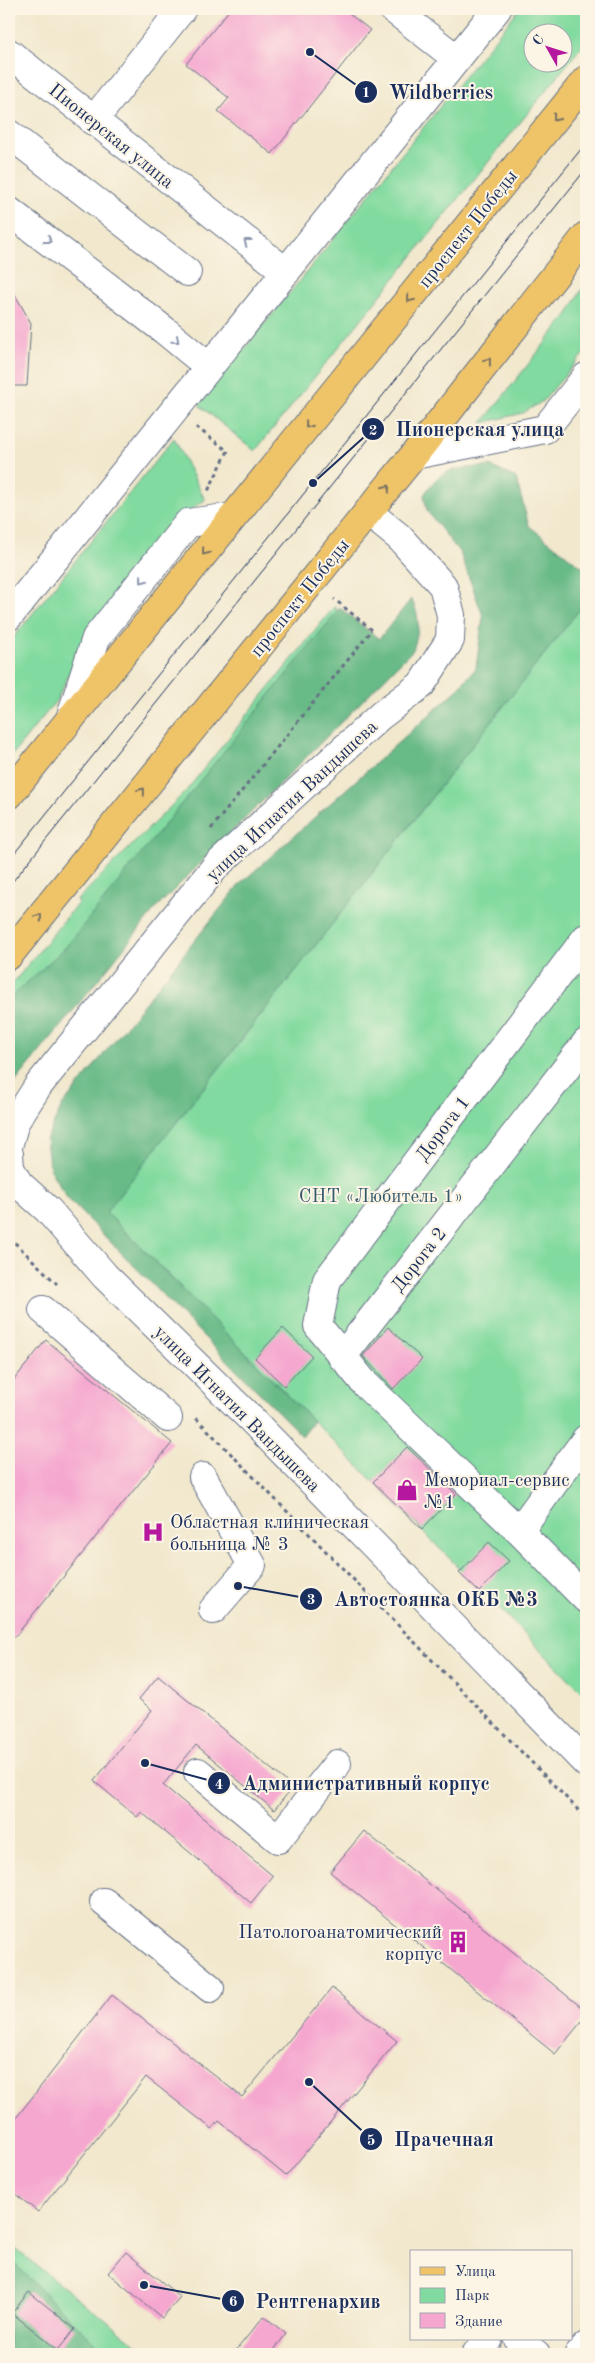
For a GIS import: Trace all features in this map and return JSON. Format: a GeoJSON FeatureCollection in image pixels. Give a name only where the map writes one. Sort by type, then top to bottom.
{"type":"FeatureCollection","features":[{"type":"Feature","properties":{"kind":"main road","name":"проспект Победы"},"geometry":{"type":"LineString","coordinates":[[9,795],[586,80]]}},
{"type":"Feature","properties":{"kind":"main road","name":"проспект Победы"},"geometry":{"type":"LineString","coordinates":[[9,955],[414,455],[586,236]]}},
{"type":"Feature","properties":{"kind":"street"},"geometry":{"type":"LineString","coordinates":[[93,121],[182,9]]}},
{"type":"Feature","properties":{"kind":"street"},"geometry":{"type":"LineString","coordinates":[[393,9],[456,59]]}},
{"type":"Feature","properties":{"kind":"street"},"geometry":{"type":"LineString","coordinates":[[9,616],[497,9]]}},
{"type":"Feature","properties":{"kind":"street","name":"Пионерская улица"},"geometry":{"type":"LineString","coordinates":[[9,53],[286,272]]}},
{"type":"Feature","properties":{"kind":"street"},"geometry":{"type":"LineString","coordinates":[[9,134],[187,272]]}},
{"type":"Feature","properties":{"kind":"street"},"geometry":{"type":"LineString","coordinates":[[9,211],[209,367]]}},
{"type":"Feature","properties":{"kind":"street"},"geometry":{"type":"LineString","coordinates":[[414,455],[545,429],[586,378]]}},
{"type":"Feature","properties":{"kind":"street","name":"улица Игнатия Вандышева"},"geometry":{"type":"LineString","coordinates":[[9,1144],[15,1122],[38,1086],[216,866],[380,716],[422,685],[450,640],[451,615],[443,586],[400,536],[368,512]]}},
{"type":"Feature","properties":{"kind":"street","name":"Дорога 1"},"geometry":{"type":"LineString","coordinates":[[342,1357],[318,1326],[327,1280],[586,938]]}},
{"type":"Feature","properties":{"kind":"street","name":"Дорога 2"},"geometry":{"type":"LineString","coordinates":[[342,1357],[586,1043]]}},
{"type":"Feature","properties":{"kind":"street","name":"улица Игнатия Вандышева"},"geometry":{"type":"LineString","coordinates":[[9,1154],[10,1168],[19,1184],[48,1210],[105,1276],[250,1418],[586,1763]]}},
{"type":"Feature","properties":{"kind":"street"},"geometry":{"type":"LineString","coordinates":[[43,1310],[179,1415]]}},
{"type":"Feature","properties":{"kind":"street"},"geometry":{"type":"LineString","coordinates":[[342,1357],[366,1385],[586,1599]]}},
{"type":"Feature","properties":{"kind":"street"},"geometry":{"type":"LineString","coordinates":[[519,1532],[586,1439]]}},
{"type":"Feature","properties":{"kind":"street"},"geometry":{"type":"LineString","coordinates":[[202,1477],[252,1565],[213,1610]]}},
{"type":"Feature","properties":{"kind":"street"},"geometry":{"type":"LineString","coordinates":[[198,1772],[278,1839],[337,1764]]}},
{"type":"Feature","properties":{"kind":"street"},"geometry":{"type":"LineString","coordinates":[[104,1902],[210,1988]]}},
{"type":"Feature","properties":{"kind":"street"},"geometry":{"type":"LineString","coordinates":[[476,2354],[487,2340]]}},
{"type":"Feature","properties":{"kind":"street"},"geometry":{"type":"LineString","coordinates":[[519,2340],[536,2354]]}},
{"type":"Feature","properties":{"kind":"street"},"geometry":{"type":"LineString","coordinates":[[579,2354],[586,2346]]}},
{"type":"Feature","properties":{"kind":"path"},"geometry":{"type":"LineString","coordinates":[[175,410],[228,451]]}},
{"type":"Feature","properties":{"kind":"path"},"geometry":{"type":"LineString","coordinates":[[209,831],[372,630],[313,580]]}},
{"type":"Feature","properties":{"kind":"path"},"geometry":{"type":"LineString","coordinates":[[9,1237],[62,1288]]}},
{"type":"Feature","properties":{"kind":"path"},"geometry":{"type":"LineString","coordinates":[[179,1415],[586,1818]]}},
{"type":"Feature","properties":{"kind":"green space"},"geometry":{"type":"Polygon","coordinates":[[[519,9],[586,9],[586,41],[572,58],[572,22],[522,22],[522,72],[561,72],[255,451],[199,405],[519,9]]]}},
{"type":"Feature","properties":{"kind":"green space"},"geometry":{"type":"Polygon","coordinates":[[[586,282],[586,351],[543,401],[523,413],[482,423],[568,314],[586,282]]]}},
{"type":"Feature","properties":{"kind":"green space"},"geometry":{"type":"Polygon","coordinates":[[[174,438],[205,500],[189,511],[87,639],[56,701],[9,759],[9,643],[174,438]]]}},
{"type":"Feature","properties":{"kind":"green space"},"geometry":{"type":"Polygon","coordinates":[[[490,466],[516,478],[529,526],[586,570],[586,601],[106,1212],[313,1421],[302,1436],[67,1198],[50,1170],[46,1140],[62,1106],[240,884],[456,691],[476,668],[483,616],[460,553],[427,511],[424,495],[437,478],[444,473],[452,470],[490,466]]]}},
{"type":"Feature","properties":{"kind":"green space"},"geometry":{"type":"Polygon","coordinates":[[[411,599],[418,618],[417,637],[413,650],[157,907],[9,1090],[9,1000],[11,997],[65,948],[340,608],[379,639],[411,599]]]}},
{"type":"Feature","properties":{"kind":"green space","name":"СНТ «Любитель 1»"},"geometry":{"type":"Polygon","coordinates":[[[586,601],[586,1696],[106,1212],[586,601]]]}},
{"type":"Feature","properties":{"kind":"green space"},"geometry":{"type":"Polygon","coordinates":[[[335,606],[350,646],[9,1072],[9,988],[79,902],[77,900],[186,791],[335,606]]]}},
{"type":"Feature","properties":{"kind":"green space"},"geometry":{"type":"Polygon","coordinates":[[[9,2244],[149,2354],[9,2354],[9,2244]]]}},
{"type":"Feature","properties":{"kind":"green space"},"geometry":{"type":"Polygon","coordinates":[[[9,2258],[106,2354],[9,2354],[9,2258]]]}},
{"type":"Feature","properties":{"kind":"building"},"geometry":{"type":"Polygon","coordinates":[[[230,9],[343,9],[370,30],[272,154],[218,111],[229,98],[186,64],[230,9]]]}},
{"type":"Feature","properties":{"kind":"building"},"geometry":{"type":"Polygon","coordinates":[[[9,284],[31,323],[27,386],[9,386],[9,284]]]}},
{"type":"Feature","properties":{"kind":"building"},"geometry":{"type":"Polygon","coordinates":[[[388,1327],[422,1359],[393,1389],[363,1356],[388,1327]]]}},
{"type":"Feature","properties":{"kind":"building"},"geometry":{"type":"Polygon","coordinates":[[[283,1328],[312,1356],[284,1386],[255,1358],[283,1328]]]}},
{"type":"Feature","properties":{"kind":"building"},"geometry":{"type":"Polygon","coordinates":[[[46,1340],[172,1443],[9,1644],[9,1386],[46,1340]]]}},
{"type":"Feature","properties":{"kind":"building"},"geometry":{"type":"Polygon","coordinates":[[[407,1447],[456,1494],[422,1529],[373,1482],[407,1447]]]}},
{"type":"Feature","properties":{"kind":"building"},"geometry":{"type":"Polygon","coordinates":[[[489,1542],[509,1561],[479,1592],[459,1573],[489,1542]]]}},
{"type":"Feature","properties":{"kind":"building"},"geometry":{"type":"Polygon","coordinates":[[[158,1676],[293,1787],[274,1810],[196,1745],[163,1785],[273,1876],[251,1903],[141,1812],[137,1817],[94,1781],[152,1710],[139,1699],[158,1676]]]}},
{"type":"Feature","properties":{"kind":"building","name":"Патологоанатомический корпус"},"geometry":{"type":"Polygon","coordinates":[[[364,1831],[586,2011],[586,2016],[555,2054],[330,1872],[364,1831]]]}},
{"type":"Feature","properties":{"kind":"building"},"geometry":{"type":"Polygon","coordinates":[[[332,1988],[397,2041],[286,2176],[219,2121],[212,2129],[146,2077],[38,2212],[9,2189],[9,2127],[112,1995],[242,2097],[332,1988]]]}},
{"type":"Feature","properties":{"kind":"building"},"geometry":{"type":"Polygon","coordinates":[[[126,2252],[180,2297],[162,2318],[108,2273],[126,2252]]]}},
{"type":"Feature","properties":{"kind":"building"},"geometry":{"type":"Polygon","coordinates":[[[29,2292],[75,2329],[58,2350],[12,2313],[29,2292]]]}},
{"type":"Feature","properties":{"kind":"building"},"geometry":{"type":"Polygon","coordinates":[[[264,2316],[286,2334],[271,2354],[233,2354],[264,2316]]]}},
{"type":"Feature","properties":{"kind":"tram line"},"geometry":{"type":"LineString","coordinates":[[9,860],[586,143]]}},
{"type":"Feature","properties":{"kind":"tram line"},"geometry":{"type":"LineString","coordinates":[[9,886],[586,169]]}},
{"type":"Feature","properties":{"kind":"place","name":"Wildberries"},"geometry":{"type":"Point","coordinates":[310,52]}},
{"type":"Feature","properties":{"kind":"place","name":"Пионерская улица"},"geometry":{"type":"Point","coordinates":[313,483]}},
{"type":"Feature","properties":{"kind":"place","name":"Мемориал-сервис №1"},"geometry":{"type":"Point","coordinates":[407,1490]}},
{"type":"Feature","properties":{"kind":"place","name":"Областная клиническая больница № 3"},"geometry":{"type":"Point","coordinates":[153,1532]}},
{"type":"Feature","properties":{"kind":"place","name":"Автостоянка ОКБ №3"},"geometry":{"type":"Point","coordinates":[238,1586]}},
{"type":"Feature","properties":{"kind":"place","name":"Административный корпус"},"geometry":{"type":"Point","coordinates":[145,1763]}},
{"type":"Feature","properties":{"kind":"place","name":"Патологоанатомический корпус"},"geometry":{"type":"Point","coordinates":[458,1942]}},
{"type":"Feature","properties":{"kind":"place","name":"Прачечная"},"geometry":{"type":"Point","coordinates":[309,2082]}},
{"type":"Feature","properties":{"kind":"place","name":"Рентгенархив"},"geometry":{"type":"Point","coordinates":[144,2285]}}]}
